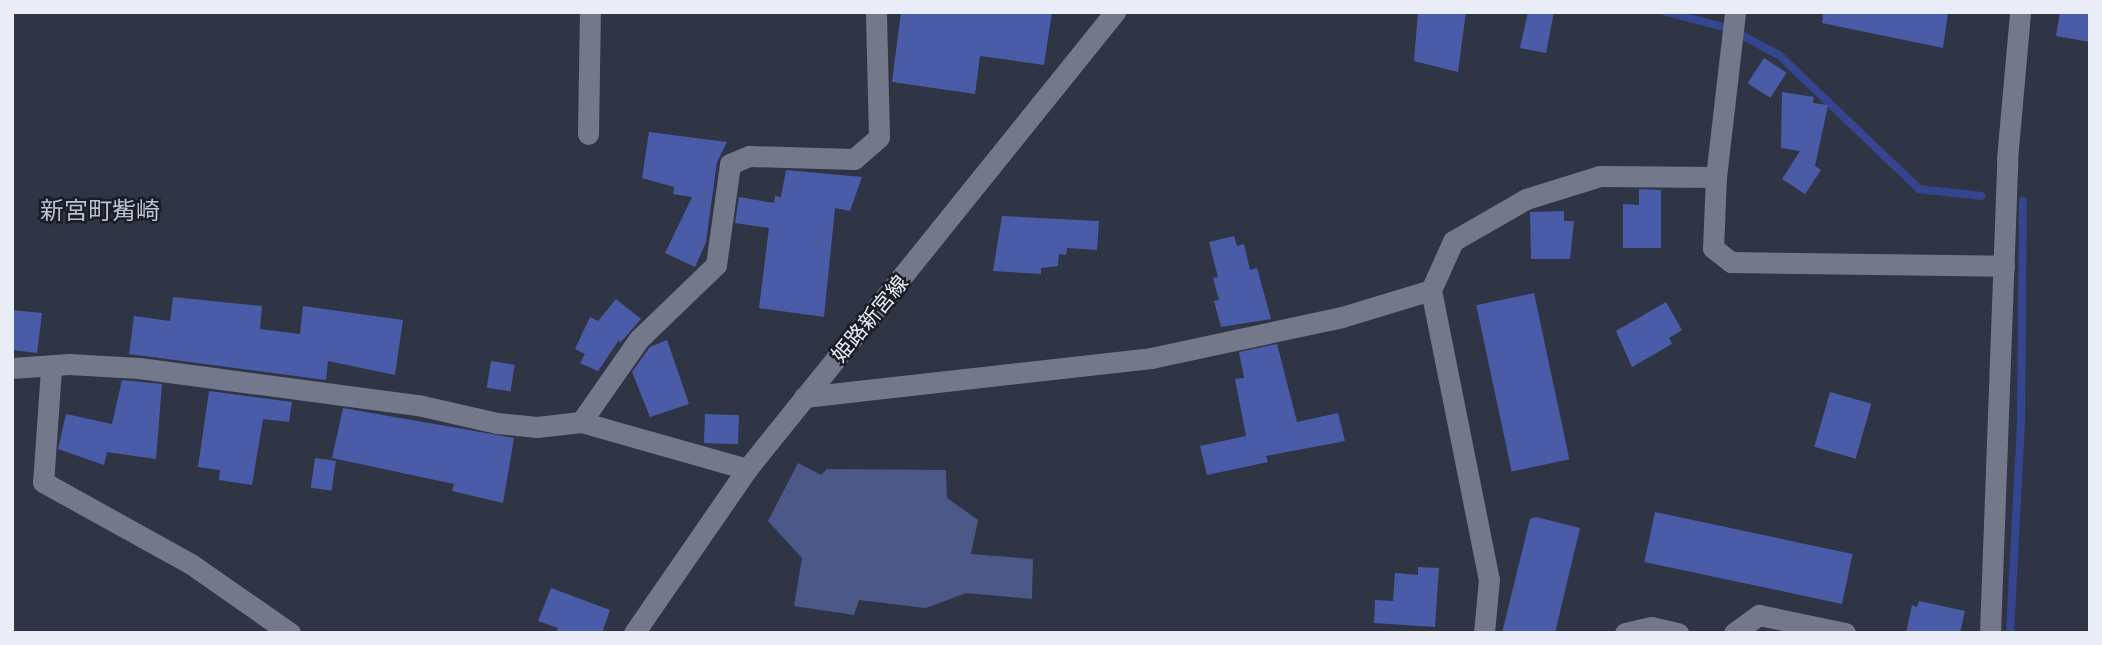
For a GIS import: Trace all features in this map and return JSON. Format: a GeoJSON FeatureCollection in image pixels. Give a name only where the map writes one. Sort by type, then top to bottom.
{"type":"FeatureCollection","features":[{"type":"Feature","properties":{"kind":"street"},"geometry":{"type":"LineString","coordinates":[[588,134],[590,12]]}},
{"type":"Feature","properties":{"kind":"street"},"geometry":{"type":"LineString","coordinates":[[581,422],[639,339],[716,265],[730,164],[749,156],[854,159],[879,137],[876,12]]}},
{"type":"Feature","properties":{"kind":"street","name":"姫路新宮線"},"geometry":{"type":"LineString","coordinates":[[634,633],[747,469],[882,306],[1115,12]]}},
{"type":"Feature","properties":{"kind":"street"},"geometry":{"type":"LineString","coordinates":[[1735,12],[1716,177],[1713,248],[1731,262],[2004,266]]}},
{"type":"Feature","properties":{"kind":"street"},"geometry":{"type":"LineString","coordinates":[[1990,633],[2007,159],[2020,12]]}},
{"type":"Feature","properties":{"kind":"street"},"geometry":{"type":"LineString","coordinates":[[1484,633],[1489,579],[1432,290],[1453,241],[1526,199],[1600,176],[1716,177]]}},
{"type":"Feature","properties":{"kind":"street"},"geometry":{"type":"LineString","coordinates":[[804,397],[1151,358],[1342,317],[1432,290]]}},
{"type":"Feature","properties":{"kind":"street"},"geometry":{"type":"LineString","coordinates":[[12,368],[51,369],[69,364],[225,376],[418,405],[497,424],[537,427],[581,422],[747,469]]}},
{"type":"Feature","properties":{"kind":"street"},"geometry":{"type":"LineString","coordinates":[[51,369],[43,482],[191,564],[290,633]]}},
{"type":"Feature","properties":{"kind":"street"},"geometry":{"type":"LineString","coordinates":[[1734,633],[1759,615],[1845,633]]}},
{"type":"Feature","properties":{"kind":"street"},"geometry":{"type":"LineString","coordinates":[[1625,633],[1651,627],[1678,633]]}},
{"type":"Feature","properties":{"kind":"shaded area"},"geometry":{"type":"Polygon","coordinates":[[[798,463],[821,475],[827,469],[946,470],[947,498],[978,520],[971,554],[1033,559],[1032,599],[966,593],[926,608],[859,600],[854,615],[794,606],[802,558],[768,521],[798,463]]]}},
{"type":"Feature","properties":{"kind":"building"},"geometry":{"type":"Polygon","coordinates":[[[901,12],[1052,12],[1044,65],[980,56],[975,94],[892,82],[901,12]]]}},
{"type":"Feature","properties":{"kind":"building"},"geometry":{"type":"Polygon","coordinates":[[[1418,12],[1466,12],[1458,72],[1414,61],[1418,12]]]}},
{"type":"Feature","properties":{"kind":"building"},"geometry":{"type":"Polygon","coordinates":[[[1528,12],[1554,12],[1546,53],[1520,48],[1528,12]]]}},
{"type":"Feature","properties":{"kind":"building"},"geometry":{"type":"Polygon","coordinates":[[[1823,12],[1948,12],[1943,48],[1822,23],[1823,12]]]}},
{"type":"Feature","properties":{"kind":"building"},"geometry":{"type":"Polygon","coordinates":[[[2060,12],[2090,12],[2090,42],[2056,36],[2060,12]]]}},
{"type":"Feature","properties":{"kind":"building"},"geometry":{"type":"Polygon","coordinates":[[[1764,58],[1787,73],[1770,98],[1748,83],[1764,58]]]}},
{"type":"Feature","properties":{"kind":"building"},"geometry":{"type":"Polygon","coordinates":[[[1782,92],[1814,97],[1813,103],[1828,105],[1815,166],[1821,170],[1805,194],[1782,179],[1800,151],[1781,148],[1782,92]]]}},
{"type":"Feature","properties":{"kind":"building"},"geometry":{"type":"Polygon","coordinates":[[[649,132],[727,142],[717,162],[706,242],[695,267],[665,253],[692,197],[673,194],[674,187],[642,178],[649,132]]]}},
{"type":"Feature","properties":{"kind":"building"},"geometry":{"type":"Polygon","coordinates":[[[786,170],[862,177],[850,211],[835,208],[824,317],[759,308],[769,228],[735,223],[739,197],[774,203],[775,196],[781,197],[786,170]]]}},
{"type":"Feature","properties":{"kind":"building"},"geometry":{"type":"Polygon","coordinates":[[[1639,189],[1661,190],[1661,248],[1623,248],[1623,204],[1639,205],[1639,189]]]}},
{"type":"Feature","properties":{"kind":"building"},"geometry":{"type":"Polygon","coordinates":[[[1564,211],[1564,221],[1574,221],[1570,259],[1531,259],[1530,212],[1564,211]]]}},
{"type":"Feature","properties":{"kind":"building"},"geometry":{"type":"Polygon","coordinates":[[[1002,216],[1099,221],[1097,250],[1067,248],[1066,255],[1059,254],[1058,266],[1041,268],[1041,274],[993,271],[1002,216]]]}},
{"type":"Feature","properties":{"kind":"building"},"geometry":{"type":"Polygon","coordinates":[[[1234,236],[1237,246],[1244,244],[1250,270],[1257,268],[1271,319],[1221,327],[1214,301],[1219,300],[1213,278],[1218,277],[1209,242],[1234,236]]]}},
{"type":"Feature","properties":{"kind":"building"},"geometry":{"type":"Polygon","coordinates":[[[1534,293],[1569,459],[1512,472],[1476,305],[1534,293]]]}},
{"type":"Feature","properties":{"kind":"building"},"geometry":{"type":"Polygon","coordinates":[[[173,297],[262,306],[260,329],[300,334],[303,306],[403,320],[395,375],[328,361],[326,380],[129,354],[134,316],[170,321],[173,297]]]}},
{"type":"Feature","properties":{"kind":"building"},"geometry":{"type":"Polygon","coordinates":[[[616,299],[641,319],[620,343],[619,340],[598,371],[580,363],[585,354],[575,349],[590,317],[598,321],[616,299]]]}},
{"type":"Feature","properties":{"kind":"building"},"geometry":{"type":"Polygon","coordinates":[[[1666,302],[1682,330],[1669,338],[1672,344],[1632,367],[1616,331],[1666,302]]]}},
{"type":"Feature","properties":{"kind":"building"},"geometry":{"type":"Polygon","coordinates":[[[12,310],[42,313],[37,353],[12,350],[12,310]]]}},
{"type":"Feature","properties":{"kind":"building"},"geometry":{"type":"Polygon","coordinates":[[[667,340],[689,404],[650,417],[632,372],[650,347],[667,340]]]}},
{"type":"Feature","properties":{"kind":"building"},"geometry":{"type":"Polygon","coordinates":[[[1277,344],[1297,422],[1338,413],[1345,441],[1266,456],[1268,462],[1207,475],[1200,446],[1246,436],[1235,379],[1244,378],[1239,352],[1277,344]]]}},
{"type":"Feature","properties":{"kind":"building"},"geometry":{"type":"Polygon","coordinates":[[[491,361],[515,365],[510,391],[487,388],[491,361]]]}},
{"type":"Feature","properties":{"kind":"building"},"geometry":{"type":"Polygon","coordinates":[[[122,380],[162,384],[156,459],[107,452],[104,465],[58,449],[66,414],[112,424],[122,380]]]}},
{"type":"Feature","properties":{"kind":"building"},"geometry":{"type":"Polygon","coordinates":[[[209,391],[292,402],[289,422],[263,419],[252,485],[219,480],[220,470],[198,467],[209,391]]]}},
{"type":"Feature","properties":{"kind":"building"},"geometry":{"type":"Polygon","coordinates":[[[1830,392],[1871,404],[1856,459],[1814,447],[1830,392]]]}},
{"type":"Feature","properties":{"kind":"building"},"geometry":{"type":"Polygon","coordinates":[[[343,408],[514,438],[503,503],[452,491],[454,484],[332,458],[343,408]]]}},
{"type":"Feature","properties":{"kind":"building"},"geometry":{"type":"Polygon","coordinates":[[[705,414],[739,415],[738,444],[704,443],[705,414]]]}},
{"type":"Feature","properties":{"kind":"building"},"geometry":{"type":"Polygon","coordinates":[[[315,458],[336,461],[332,491],[311,488],[315,458]]]}},
{"type":"Feature","properties":{"kind":"building"},"geometry":{"type":"Polygon","coordinates":[[[1655,512],[1853,554],[1842,604],[1644,562],[1655,512]]]}},
{"type":"Feature","properties":{"kind":"building"},"geometry":{"type":"Polygon","coordinates":[[[1536,517],[1580,528],[1555,633],[1502,633],[1530,519],[1536,517]]]}},
{"type":"Feature","properties":{"kind":"building"},"geometry":{"type":"Polygon","coordinates":[[[1418,567],[1439,568],[1435,627],[1374,623],[1375,600],[1393,601],[1395,573],[1418,575],[1418,567]]]}},
{"type":"Feature","properties":{"kind":"building"},"geometry":{"type":"Polygon","coordinates":[[[551,588],[610,610],[602,633],[556,633],[558,628],[538,621],[551,588]]]}},
{"type":"Feature","properties":{"kind":"building"},"geometry":{"type":"Polygon","coordinates":[[[1919,601],[1965,611],[1960,633],[1906,633],[1912,605],[1917,607],[1919,601]]]}},
{"type":"Feature","properties":{"kind":"waterway"},"geometry":{"type":"LineString","coordinates":[[1666,12],[1728,28],[1779,55],[1919,189],[1982,196]]}},
{"type":"Feature","properties":{"kind":"waterway"},"geometry":{"type":"LineString","coordinates":[[2010,633],[2021,423],[2023,201]]}},
{"type":"Feature","properties":{"kind":"district","name":"新宮町觜崎"},"geometry":{"type":"Point","coordinates":[100,212]}}]}
